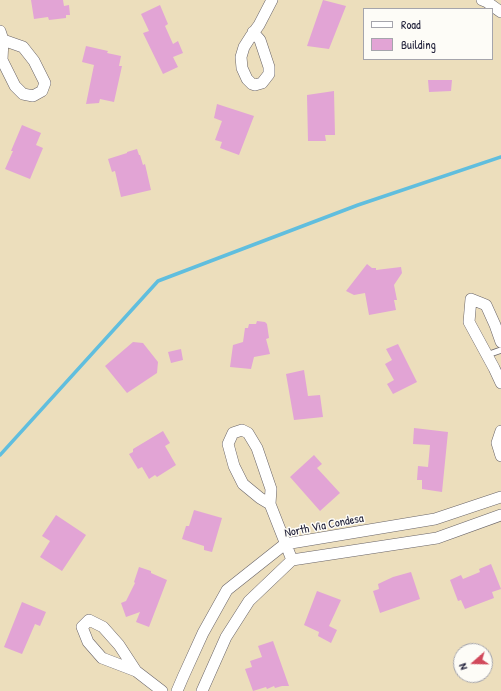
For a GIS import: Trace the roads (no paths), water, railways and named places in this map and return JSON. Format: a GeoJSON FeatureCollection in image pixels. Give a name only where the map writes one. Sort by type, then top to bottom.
{"type":"FeatureCollection","features":[{"type":"Feature","properties":{"kind":"street"},"geometry":{"type":"LineString","coordinates":[[253,32],[259,26],[272,0]]}},
{"type":"Feature","properties":{"kind":"street"},"geometry":{"type":"LineString","coordinates":[[482,0],[501,12]]}},
{"type":"Feature","properties":{"kind":"street"},"geometry":{"type":"LineString","coordinates":[[1,35],[22,47],[34,61],[46,83],[42,91],[33,96],[23,94],[15,86],[2,60],[1,35]]}},
{"type":"Feature","properties":{"kind":"street"},"geometry":{"type":"LineString","coordinates":[[501,342],[495,324],[486,305],[472,299],[468,322],[501,383]]}},
{"type":"Feature","properties":{"kind":"street"},"geometry":{"type":"LineString","coordinates":[[270,504],[243,484],[234,466],[228,444],[232,433],[242,430],[248,433],[257,448],[272,489],[270,504],[292,560]]}},
{"type":"Feature","properties":{"kind":"street"},"geometry":{"type":"LineString","coordinates":[[501,431],[497,443],[501,456]]}},
{"type":"Feature","properties":{"kind":"street","name":"North Via Condesa"},"geometry":{"type":"LineString","coordinates":[[177,691],[203,633],[226,590],[286,544],[435,519],[501,497]]}},
{"type":"Feature","properties":{"kind":"street"},"geometry":{"type":"LineString","coordinates":[[202,691],[226,637],[249,601],[292,560],[437,538],[501,515]]}},
{"type":"Feature","properties":{"kind":"street"},"geometry":{"type":"LineString","coordinates":[[136,671],[119,645],[103,627],[88,620],[82,627],[88,642],[102,658],[136,671],[162,691]]}},
{"type":"Feature","properties":{"kind":"lane"},"geometry":{"type":"LineString","coordinates":[[487,355],[501,350]]}},
{"type":"Feature","properties":{"kind":"waterway"},"geometry":{"type":"LineString","coordinates":[[0,455],[158,281],[358,205],[501,157]]}}]}
